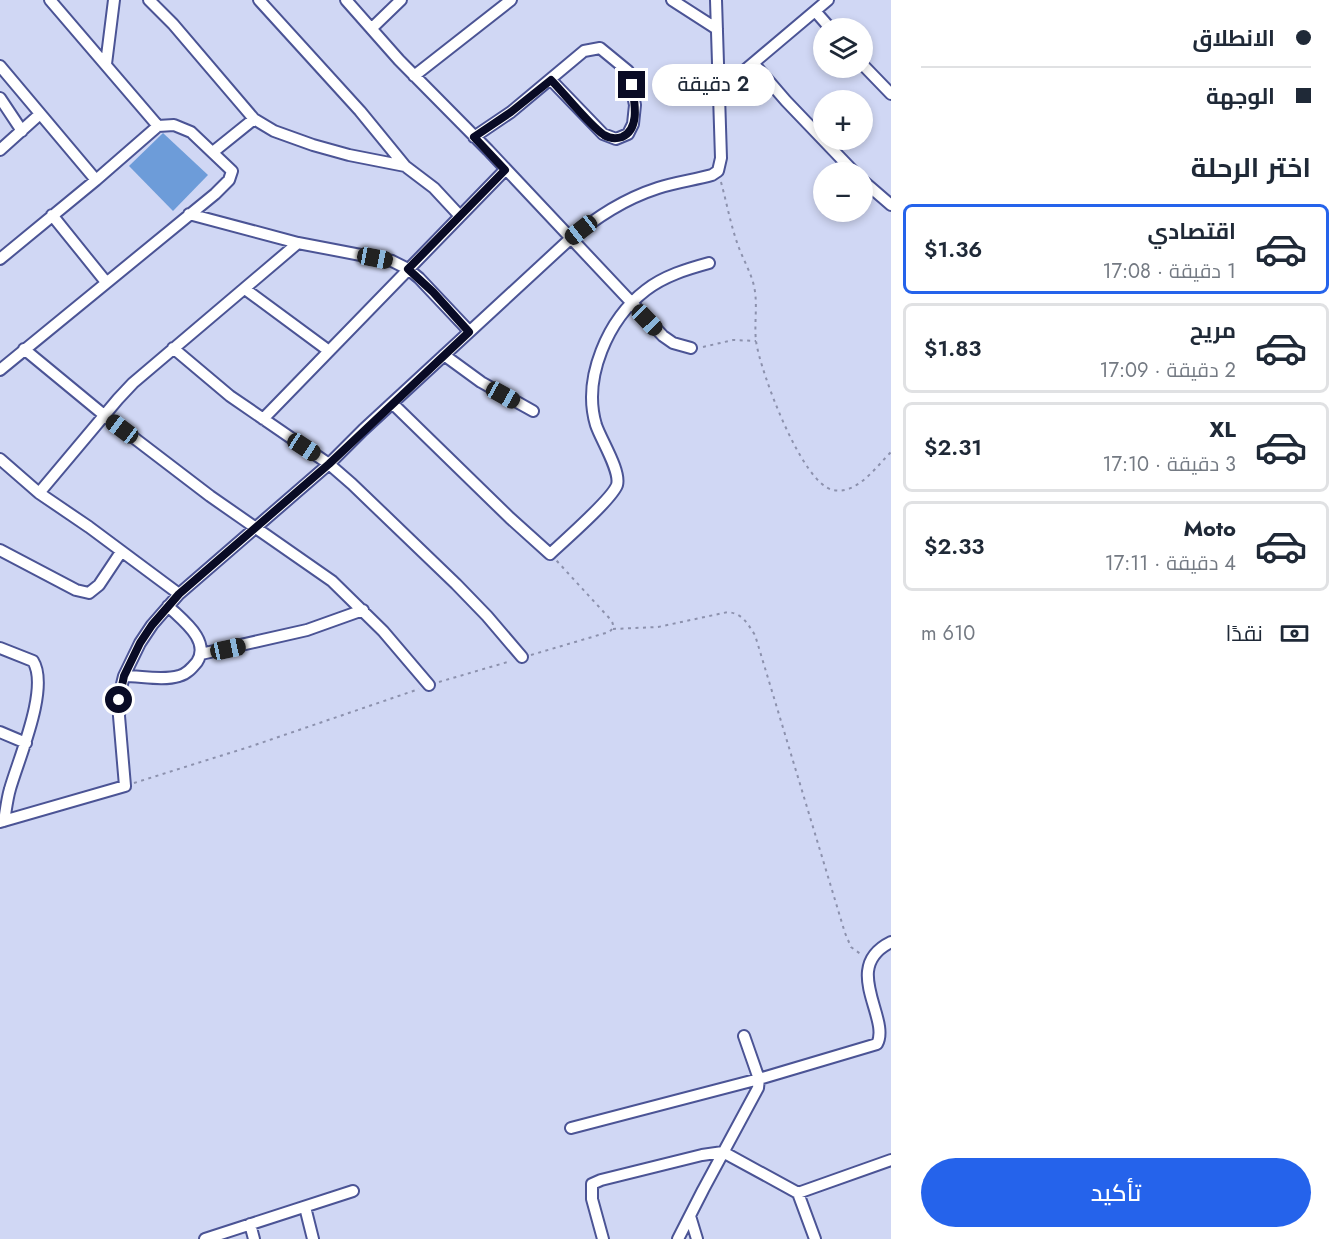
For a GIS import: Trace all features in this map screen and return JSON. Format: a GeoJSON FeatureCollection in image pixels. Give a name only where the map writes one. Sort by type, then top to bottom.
{"type":"FeatureCollection","features":[{"type":"Feature","properties":{"kind":"street"},"geometry":{"type":"LineString","coordinates":[[50,0],[158,126]]}},
{"type":"Feature","properties":{"kind":"street"},"geometry":{"type":"LineString","coordinates":[[106,64],[114,0]]}},
{"type":"Feature","properties":{"kind":"street"},"geometry":{"type":"LineString","coordinates":[[149,0],[174,24],[254,119],[274,131],[314,145],[349,155],[405,166]]}},
{"type":"Feature","properties":{"kind":"street"},"geometry":{"type":"LineString","coordinates":[[259,0],[360,111],[405,166],[434,188],[460,216]]}},
{"type":"Feature","properties":{"kind":"street"},"geometry":{"type":"LineString","coordinates":[[346,0],[414,76],[663,336],[673,343],[691,348]]}},
{"type":"Feature","properties":{"kind":"street"},"geometry":{"type":"LineString","coordinates":[[372,28],[402,0]]}},
{"type":"Feature","properties":{"kind":"street"},"geometry":{"type":"LineString","coordinates":[[414,76],[510,0]]}},
{"type":"Feature","properties":{"kind":"street"},"geometry":{"type":"LineString","coordinates":[[672,0],[717,30]]}},
{"type":"Feature","properties":{"kind":"street"},"geometry":{"type":"LineString","coordinates":[[0,648],[33,661],[38,671],[37,689],[26,742],[10,788],[2,822],[125,786],[119,716],[119,700],[124,676],[140,643],[179,594],[329,464],[570,239],[606,212],[636,196],[712,175],[718,171],[721,158],[716,0]]}},
{"type":"Feature","properties":{"kind":"street"},"geometry":{"type":"LineString","coordinates":[[719,92],[828,0]]}},
{"type":"Feature","properties":{"kind":"street"},"geometry":{"type":"LineString","coordinates":[[815,11],[821,18]]}},
{"type":"Feature","properties":{"kind":"street"},"geometry":{"type":"LineString","coordinates":[[474,137],[511,112],[584,51],[595,48],[604,50],[628,71],[635,105],[631,130],[628,134],[616,138],[603,134],[551,80]]}},
{"type":"Feature","properties":{"kind":"street"},"geometry":{"type":"LineString","coordinates":[[754,64],[786,102],[844,162]]}},
{"type":"Feature","properties":{"kind":"street"},"geometry":{"type":"LineString","coordinates":[[0,66],[4,78],[40,114],[96,180]]}},
{"type":"Feature","properties":{"kind":"street"},"geometry":{"type":"LineString","coordinates":[[873,75],[891,94]]}},
{"type":"Feature","properties":{"kind":"street"},"geometry":{"type":"LineString","coordinates":[[0,98],[22,131]]}},
{"type":"Feature","properties":{"kind":"street"},"geometry":{"type":"LineString","coordinates":[[0,150],[40,114]]}},
{"type":"Feature","properties":{"kind":"street"},"geometry":{"type":"LineString","coordinates":[[213,152],[254,119]]}},
{"type":"Feature","properties":{"kind":"street"},"geometry":{"type":"LineString","coordinates":[[0,258],[158,126],[174,124],[191,132],[232,171],[232,175],[224,186],[0,370]]}},
{"type":"Feature","properties":{"kind":"street"},"geometry":{"type":"LineString","coordinates":[[263,419],[505,170]]}},
{"type":"Feature","properties":{"kind":"street"},"geometry":{"type":"LineString","coordinates":[[873,190],[891,206]]}},
{"type":"Feature","properties":{"kind":"street"},"geometry":{"type":"LineString","coordinates":[[189,214],[298,243],[392,261],[408,269],[433,292],[469,332]]}},
{"type":"Feature","properties":{"kind":"street"},"geometry":{"type":"LineString","coordinates":[[52,215],[106,282]]}},
{"type":"Feature","properties":{"kind":"street"},"geometry":{"type":"LineString","coordinates":[[39,493],[133,383],[298,243]]}},
{"type":"Feature","properties":{"kind":"street"},"geometry":{"type":"LineString","coordinates":[[392,403],[550,554],[606,500],[616,487],[617,475],[596,425],[594,411],[594,391],[606,339],[632,303],[646,290],[663,279],[709,263]]}},
{"type":"Feature","properties":{"kind":"street"},"geometry":{"type":"LineString","coordinates":[[245,289],[329,351]]}},
{"type":"Feature","properties":{"kind":"street"},"geometry":{"type":"LineString","coordinates":[[173,348],[230,396],[329,464],[373,503],[456,584],[522,657]]}},
{"type":"Feature","properties":{"kind":"street"},"geometry":{"type":"LineString","coordinates":[[24,349],[104,415],[210,496],[332,581],[407,657],[429,685]]}},
{"type":"Feature","properties":{"kind":"street"},"geometry":{"type":"LineString","coordinates":[[444,355],[481,382],[533,411]]}},
{"type":"Feature","properties":{"kind":"street"},"geometry":{"type":"LineString","coordinates":[[0,459],[39,493],[179,594]]}},
{"type":"Feature","properties":{"kind":"street"},"geometry":{"type":"LineString","coordinates":[[0,550],[76,590],[89,593],[99,585],[121,552]]}},
{"type":"Feature","properties":{"kind":"street"},"geometry":{"type":"LineString","coordinates":[[124,676],[177,677],[189,671],[201,654],[201,645],[194,633],[168,606]]}},
{"type":"Feature","properties":{"kind":"street"},"geometry":{"type":"LineString","coordinates":[[201,654],[307,630],[363,610]]}},
{"type":"Feature","properties":{"kind":"street"},"geometry":{"type":"LineString","coordinates":[[0,732],[26,742]]}},
{"type":"Feature","properties":{"kind":"street"},"geometry":{"type":"LineString","coordinates":[[571,1128],[759,1079],[861,1050],[882,1041],[888,1026],[874,980],[874,959],[878,952],[891,942]]}},
{"type":"Feature","properties":{"kind":"street"},"geometry":{"type":"LineString","coordinates":[[678,1239],[756,1093],[759,1079],[744,1036]]}},
{"type":"Feature","properties":{"kind":"street"},"geometry":{"type":"LineString","coordinates":[[603,1239],[591,1194],[591,1188],[595,1182],[702,1155],[723,1152],[798,1193],[815,1239]]}},
{"type":"Feature","properties":{"kind":"street"},"geometry":{"type":"LineString","coordinates":[[798,1193],[891,1160]]}},
{"type":"Feature","properties":{"kind":"street"},"geometry":{"type":"LineString","coordinates":[[205,1239],[353,1191]]}},
{"type":"Feature","properties":{"kind":"street"},"geometry":{"type":"LineString","coordinates":[[304,1206],[313,1239]]}},
{"type":"Feature","properties":{"kind":"street"},"geometry":{"type":"LineString","coordinates":[[690,1216],[697,1239]]}},
{"type":"Feature","properties":{"kind":"street"},"geometry":{"type":"LineString","coordinates":[[250,1224],[254,1239]]}},
{"type":"Feature","properties":{"kind":"path"},"geometry":{"type":"LineString","coordinates":[[718,171],[733,229],[754,288],[756,341],[772,399],[801,458],[823,487],[834,491],[845,491],[857,486],[891,452]]}},
{"type":"Feature","properties":{"kind":"path"},"geometry":{"type":"LineString","coordinates":[[691,348],[733,340],[756,341]]}},
{"type":"Feature","properties":{"kind":"path"},"geometry":{"type":"LineString","coordinates":[[550,554],[611,620],[614,625],[613,629]]}},
{"type":"Feature","properties":{"kind":"path"},"geometry":{"type":"LineString","coordinates":[[125,786],[252,746],[429,685],[613,629],[658,627],[728,612],[738,613],[746,619],[755,635],[845,933],[851,947],[863,956],[874,959]]}},
{"type":"Feature","properties":{"kind":"building"},"geometry":{"type":"Polygon","coordinates":[[[163,133],[208,175],[173,211],[129,166],[163,133]]]}},
{"type":"Feature","properties":{"kind":"route"},"geometry":{"type":"LineString","coordinates":[[119,700],[124,676],[140,643],[152,625],[179,594],[329,464],[469,332],[433,292],[408,269],[505,170],[474,137],[511,112],[551,80],[603,134],[608,137],[623,137],[631,130],[635,116],[632,85]]}}]}
